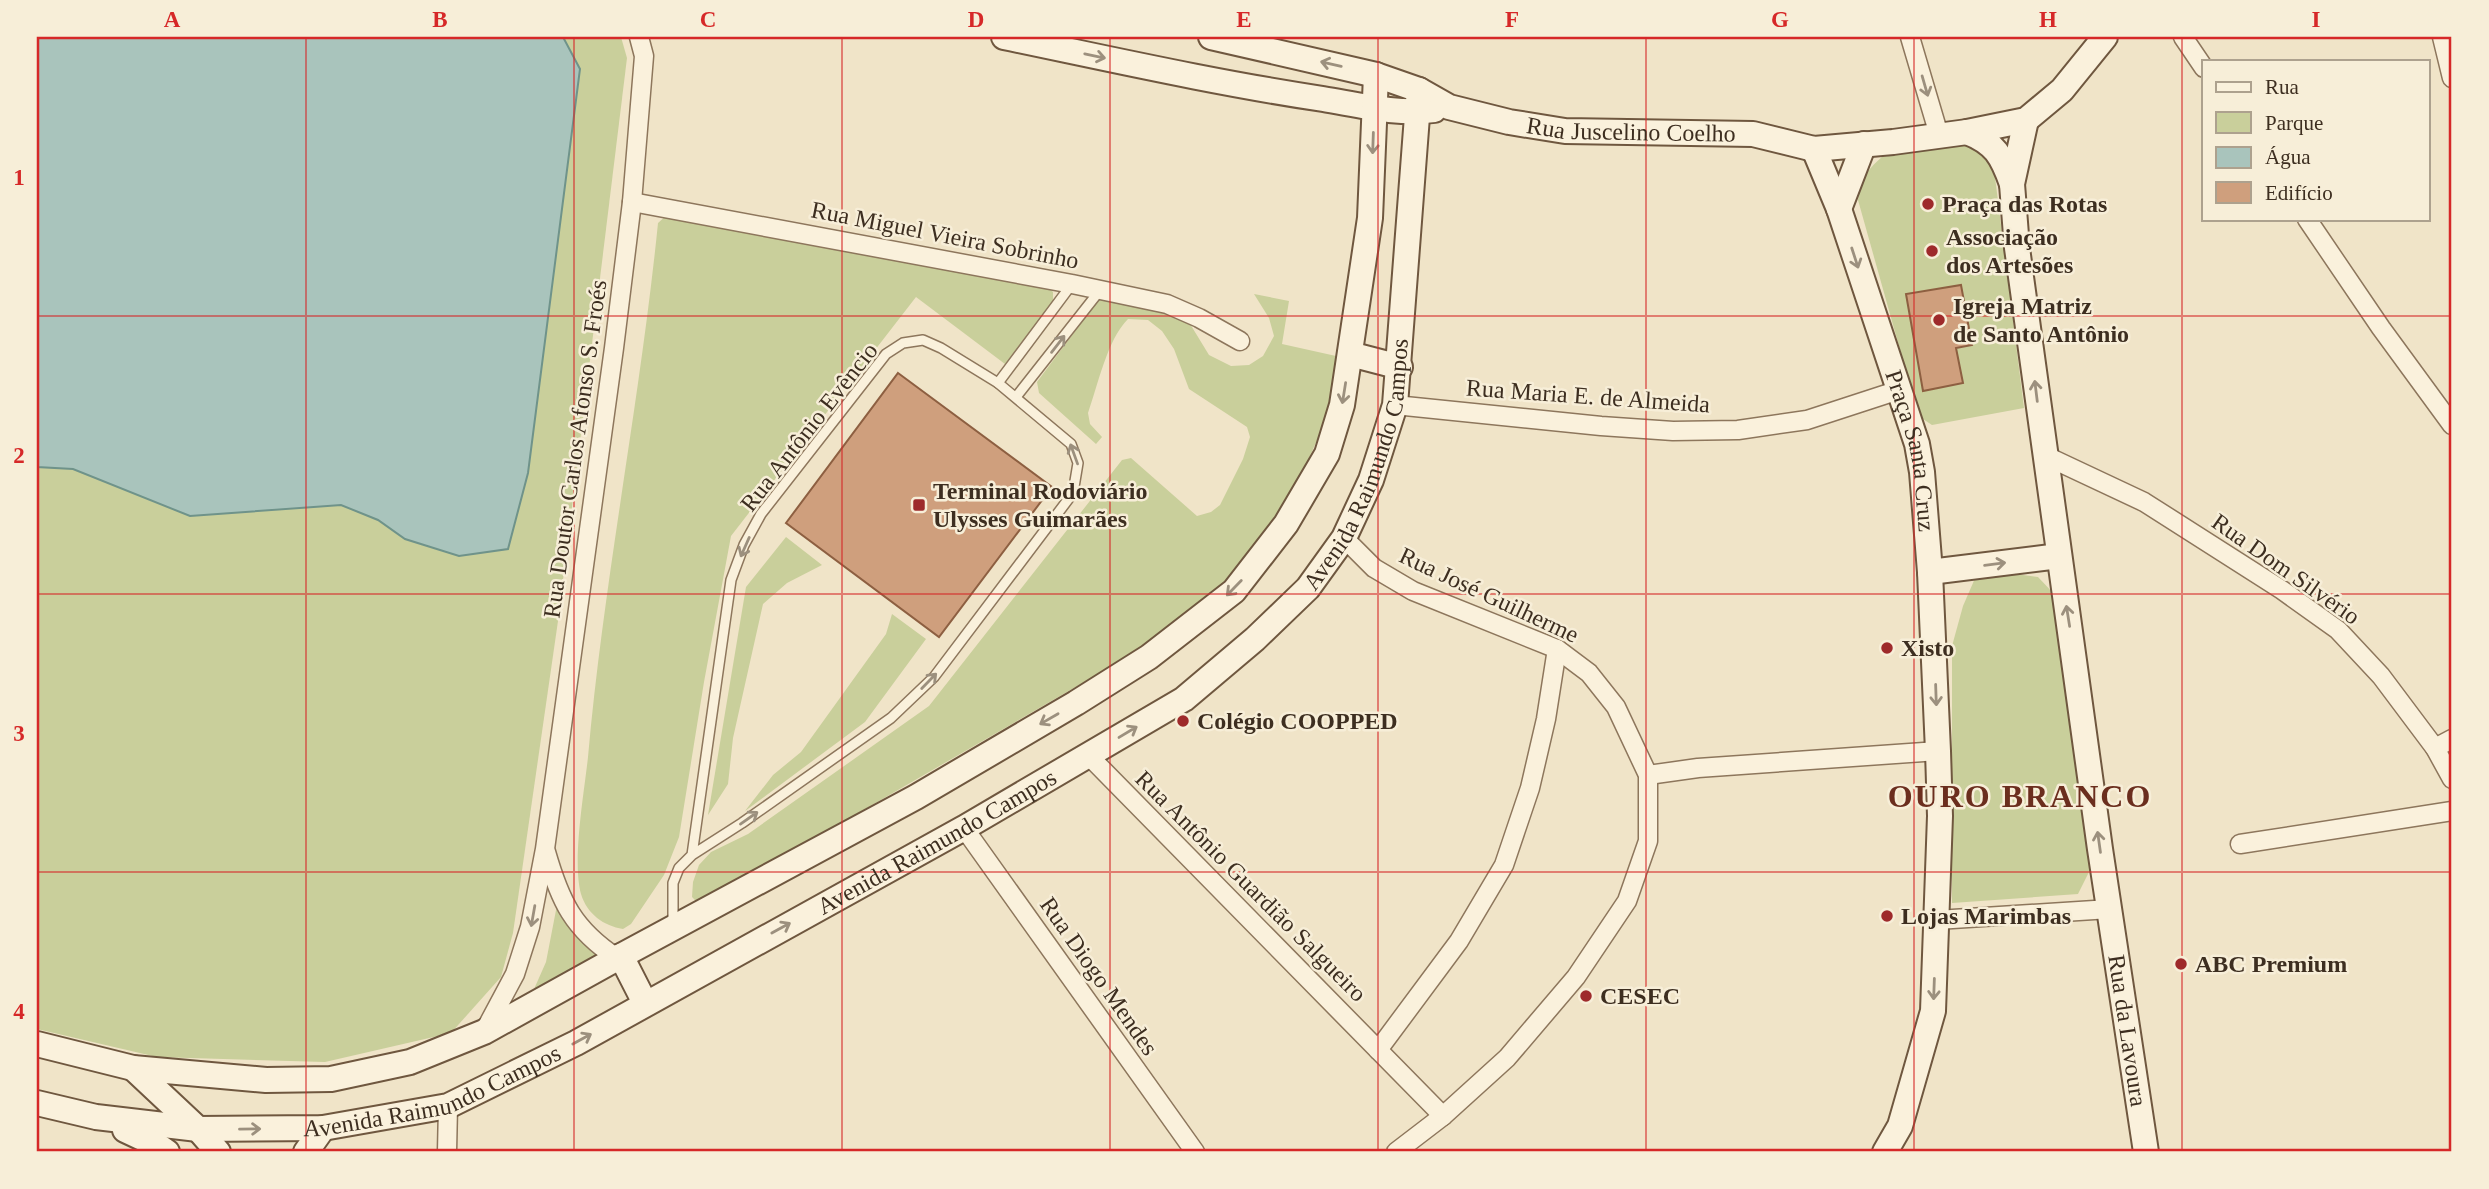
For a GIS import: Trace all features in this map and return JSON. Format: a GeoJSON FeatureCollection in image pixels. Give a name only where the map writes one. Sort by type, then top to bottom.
{"type":"FeatureCollection","features":[{"type":"Feature","properties":{"kind":"street"},"geometry":{"type":"LineString","coordinates":[[639,37],[644,56]]}},
{"type":"Feature","properties":{"kind":"street"},"geometry":{"type":"LineString","coordinates":[[644,56],[654,37]]}},
{"type":"Feature","properties":{"kind":"street"},"geometry":{"type":"LineString","coordinates":[[1004,37],[1265,90],[1374,108],[1419,101]]}},
{"type":"Feature","properties":{"kind":"street"},"geometry":{"type":"LineString","coordinates":[[1910,37],[1939,135]]}},
{"type":"Feature","properties":{"kind":"street"},"geometry":{"type":"LineString","coordinates":[[1814,149],[1967,132],[2026,120],[2062,90],[2105,37]]}},
{"type":"Feature","properties":{"kind":"street"},"geometry":{"type":"LineString","coordinates":[[2183,37],[2202,65]]}},
{"type":"Feature","properties":{"kind":"street"},"geometry":{"type":"LineString","coordinates":[[2442,37],[2452,78]]}},
{"type":"Feature","properties":{"kind":"street"},"geometry":{"type":"LineString","coordinates":[[1218,38],[1376,75],[1419,101]]}},
{"type":"Feature","properties":{"kind":"street","name":"Rua Doutor Carlos Afonso S. Froés"},"geometry":{"type":"LineString","coordinates":[[484,1032],[514,974],[530,927],[545,849],[632,202],[644,56]]}},
{"type":"Feature","properties":{"kind":"street","name":"Avenida Raimundo Campos"},"geometry":{"type":"LineString","coordinates":[[41,1048],[133,1068],[266,1080],[331,1079],[410,1062],[484,1032],[916,797],[1076,704],[1149,657],[1234,591],[1286,524],[1327,454],[1342,405],[1370,218],[1376,75]]}},
{"type":"Feature","properties":{"kind":"street","name":"Avenida Raimundo Campos"},"geometry":{"type":"LineString","coordinates":[[37,1103],[96,1117],[198,1129],[323,1128],[448,1106],[576,1043],[964,828],[1184,699],[1255,639],[1307,588],[1344,538],[1371,480],[1395,405],[1400,367],[1419,101]]}},
{"type":"Feature","properties":{"kind":"street","name":"Rua Juscelino Coelho"},"geometry":{"type":"LineString","coordinates":[[1419,101],[1509,122],[1564,131],[1753,134],[1814,149]]}},
{"type":"Feature","properties":{"kind":"street"},"geometry":{"type":"LineString","coordinates":[[2012,184],[2026,120]]}},
{"type":"Feature","properties":{"kind":"street"},"geometry":{"type":"LineString","coordinates":[[1937,920],[2110,909],[2044,455],[2017,248],[2012,184],[2005,163],[1994,148],[1985,139],[1967,132]]}},
{"type":"Feature","properties":{"kind":"street"},"geometry":{"type":"LineString","coordinates":[[1839,209],[1864,144]]}},
{"type":"Feature","properties":{"kind":"street","name":"Praça Santa Cruz"},"geometry":{"type":"LineString","coordinates":[[1814,149],[1839,209],[1917,444],[1922,472],[1930,572],[1940,816],[1933,1011],[1900,1126],[1885,1152]]}},
{"type":"Feature","properties":{"kind":"street","name":"Rua Miguel Vieira Sobrinho"},"geometry":{"type":"LineString","coordinates":[[632,202],[1101,289],[1167,304],[1240,341]]}},
{"type":"Feature","properties":{"kind":"street"},"geometry":{"type":"LineString","coordinates":[[2307,220],[2452,425]]}},
{"type":"Feature","properties":{"kind":"street"},"geometry":{"type":"LineString","coordinates":[[1350,354],[1400,367]]}},
{"type":"Feature","properties":{"kind":"street","name":"Rua Maria E. de Almeida"},"geometry":{"type":"LineString","coordinates":[[1395,405],[1601,426],[1673,431],[1738,430],[1807,420],[1899,390]]}},
{"type":"Feature","properties":{"kind":"street","name":"Rua Dom Silvério"},"geometry":{"type":"LineString","coordinates":[[2044,455],[2144,502],[2282,590],[2338,630],[2381,676],[2435,748],[2452,779]]}},
{"type":"Feature","properties":{"kind":"street","name":"Rua José Guilherme"},"geometry":{"type":"LineString","coordinates":[[1344,538],[1374,568],[1413,591],[1557,649],[1589,673],[1616,707],[1648,775],[1648,841],[1627,901],[1576,977],[1507,1058],[1443,1116],[1396,1152]]}},
{"type":"Feature","properties":{"kind":"street"},"geometry":{"type":"LineString","coordinates":[[1930,572],[2059,556]]}},
{"type":"Feature","properties":{"kind":"street"},"geometry":{"type":"LineString","coordinates":[[1378,1050],[1459,941],[1504,865],[1535,765],[1546,719],[1557,649]]}},
{"type":"Feature","properties":{"kind":"street"},"geometry":{"type":"LineString","coordinates":[[2435,748],[2452,739]]}},
{"type":"Feature","properties":{"kind":"street"},"geometry":{"type":"LineString","coordinates":[[1648,775],[1698,768],[1938,751]]}},
{"type":"Feature","properties":{"kind":"street","name":"Rua Antônio Guardião Salgueiro"},"geometry":{"type":"LineString","coordinates":[[1088,756],[1443,1116]]}},
{"type":"Feature","properties":{"kind":"street"},"geometry":{"type":"LineString","coordinates":[[2239,844],[2452,811]]}},
{"type":"Feature","properties":{"kind":"street","name":"Rua Diogo Mendes"},"geometry":{"type":"LineString","coordinates":[[964,828],[1195,1152]]}},
{"type":"Feature","properties":{"kind":"street"},"geometry":{"type":"LineString","coordinates":[[545,849],[556,888],[584,933],[619,957],[645,1003]]}},
{"type":"Feature","properties":{"kind":"street","name":"Rua da Lavoura"},"geometry":{"type":"LineString","coordinates":[[2110,909],[2146,1152]]}},
{"type":"Feature","properties":{"kind":"street"},"geometry":{"type":"LineString","coordinates":[[133,1068],[198,1129],[218,1152]]}},
{"type":"Feature","properties":{"kind":"street"},"geometry":{"type":"LineString","coordinates":[[447,1152],[448,1106]]}},
{"type":"Feature","properties":{"kind":"street"},"geometry":{"type":"LineString","coordinates":[[96,1117],[167,1152]]}},
{"type":"Feature","properties":{"kind":"street"},"geometry":{"type":"LineString","coordinates":[[306,1152],[323,1128]]}},
{"type":"Feature","properties":{"kind":"lane"},"geometry":{"type":"LineString","coordinates":[[998,383],[1072,284]]}},
{"type":"Feature","properties":{"kind":"lane"},"geometry":{"type":"LineString","coordinates":[[1016,397],[1101,289]]}},
{"type":"Feature","properties":{"kind":"lane","name":"Rua Antônio Evêncio"},"geometry":{"type":"LineString","coordinates":[[673,928],[673,883],[679,868],[692,855],[891,718],[934,677],[1073,493],[1078,463],[1072,444],[998,383],[941,348],[923,340],[903,342],[886,354],[761,514],[744,545],[732,580],[692,855]]}},
{"type":"Feature","properties":{"kind":"green space"},"geometry":{"type":"Polygon","coordinates":[[[37,37],[621,37],[627,58],[558,621],[513,933],[501,977],[451,1033],[325,1062],[157,1057],[37,1029],[37,37]]]}},
{"type":"Feature","properties":{"kind":"green space"},"geometry":{"type":"Polygon","coordinates":[[[1977,142],[2003,164],[1995,177],[2024,408],[1932,425],[1914,413],[1911,389],[1858,200],[1865,176],[1882,157],[1977,142]]]}},
{"type":"Feature","properties":{"kind":"green space"},"geometry":{"type":"Polygon","coordinates":[[[668,214],[1045,284],[1053,292],[1053,302],[1005,364],[916,297],[731,536],[679,837],[664,875],[631,924],[623,929],[597,918],[587,907],[581,894],[578,846],[603,623],[642,357],[658,223],[668,214]]]}},
{"type":"Feature","properties":{"kind":"green space"},"geometry":{"type":"Polygon","coordinates":[[[1254,294],[1289,301],[1282,344],[1345,358],[1322,427],[1292,492],[1274,522],[1229,578],[1196,610],[1143,648],[710,899],[698,903],[692,897],[693,882],[699,865],[711,852],[748,834],[929,706],[1122,460],[1131,458],[1197,516],[1211,512],[1220,505],[1243,459],[1250,437],[1247,427],[1189,389],[1174,349],[1162,331],[1148,320],[1128,319],[1114,339],[1088,413],[1090,424],[1102,437],[1096,444],[1039,393],[1037,382],[1099,299],[1112,298],[1184,314],[1209,355],[1231,366],[1249,365],[1263,356],[1274,336],[1269,318],[1254,294]]]}},
{"type":"Feature","properties":{"kind":"green space"},"geometry":{"type":"Polygon","coordinates":[[[786,537],[822,565],[787,583],[763,604],[733,738],[728,784],[708,815],[746,587],[786,537]]]}},
{"type":"Feature","properties":{"kind":"green space"},"geometry":{"type":"Polygon","coordinates":[[[2008,573],[2038,577],[2055,595],[2091,868],[2078,894],[1952,903],[1952,646],[1963,606],[1976,576],[2008,573]]]}},
{"type":"Feature","properties":{"kind":"green space"},"geometry":{"type":"Polygon","coordinates":[[[892,614],[926,639],[865,722],[745,811],[773,775],[801,752],[886,634],[892,614]]]}},
{"type":"Feature","properties":{"kind":"green space"},"geometry":{"type":"Polygon","coordinates":[[[557,905],[579,939],[609,956],[527,1005],[546,962],[557,905]]]}},
{"type":"Feature","properties":{"kind":"water"},"geometry":{"type":"Polygon","coordinates":[[[37,37],[563,37],[580,69],[528,473],[508,549],[459,556],[405,539],[378,520],[341,505],[190,516],[73,469],[37,467],[37,37]]]}},
{"type":"Feature","properties":{"kind":"building","name":"Igreja Matriz de Santo Antônio"},"geometry":{"type":"Polygon","coordinates":[[[1961,285],[1972,345],[1956,348],[1963,383],[1923,391],[1906,294],[1961,285]]]}},
{"type":"Feature","properties":{"kind":"building","name":"Terminal Rodoviário Ulysses Guimarães"},"geometry":{"type":"Polygon","coordinates":[[[898,373],[1052,487],[939,637],[786,523],[898,373]]]}},
{"type":"Feature","properties":{"kind":"place","name":"Praça das Rotas"},"geometry":{"type":"Point","coordinates":[1928,204]}},
{"type":"Feature","properties":{"kind":"place","name":"Associação dos Artesões"},"geometry":{"type":"Point","coordinates":[1932,251]}},
{"type":"Feature","properties":{"kind":"place","name":"Igreja Matriz de Santo Antônio"},"geometry":{"type":"Point","coordinates":[1939,320]}},
{"type":"Feature","properties":{"kind":"place","name":"Terminal Rodoviário Ulysses Guimarães"},"geometry":{"type":"Point","coordinates":[919,505]}},
{"type":"Feature","properties":{"kind":"place","name":"Xisto"},"geometry":{"type":"Point","coordinates":[1887,648]}},
{"type":"Feature","properties":{"kind":"place","name":"Colégio COOPPED"},"geometry":{"type":"Point","coordinates":[1183,721]}},
{"type":"Feature","properties":{"kind":"place","name":"Lojas Marimbas"},"geometry":{"type":"Point","coordinates":[1887,916]}},
{"type":"Feature","properties":{"kind":"place","name":"ABC Premium"},"geometry":{"type":"Point","coordinates":[2181,964]}},
{"type":"Feature","properties":{"kind":"place","name":"CESEC"},"geometry":{"type":"Point","coordinates":[1586,996]}},
{"type":"Feature","properties":{"kind":"district","name":"OURO BRANCO"},"geometry":{"type":"Point","coordinates":[2020,796]}}]}
